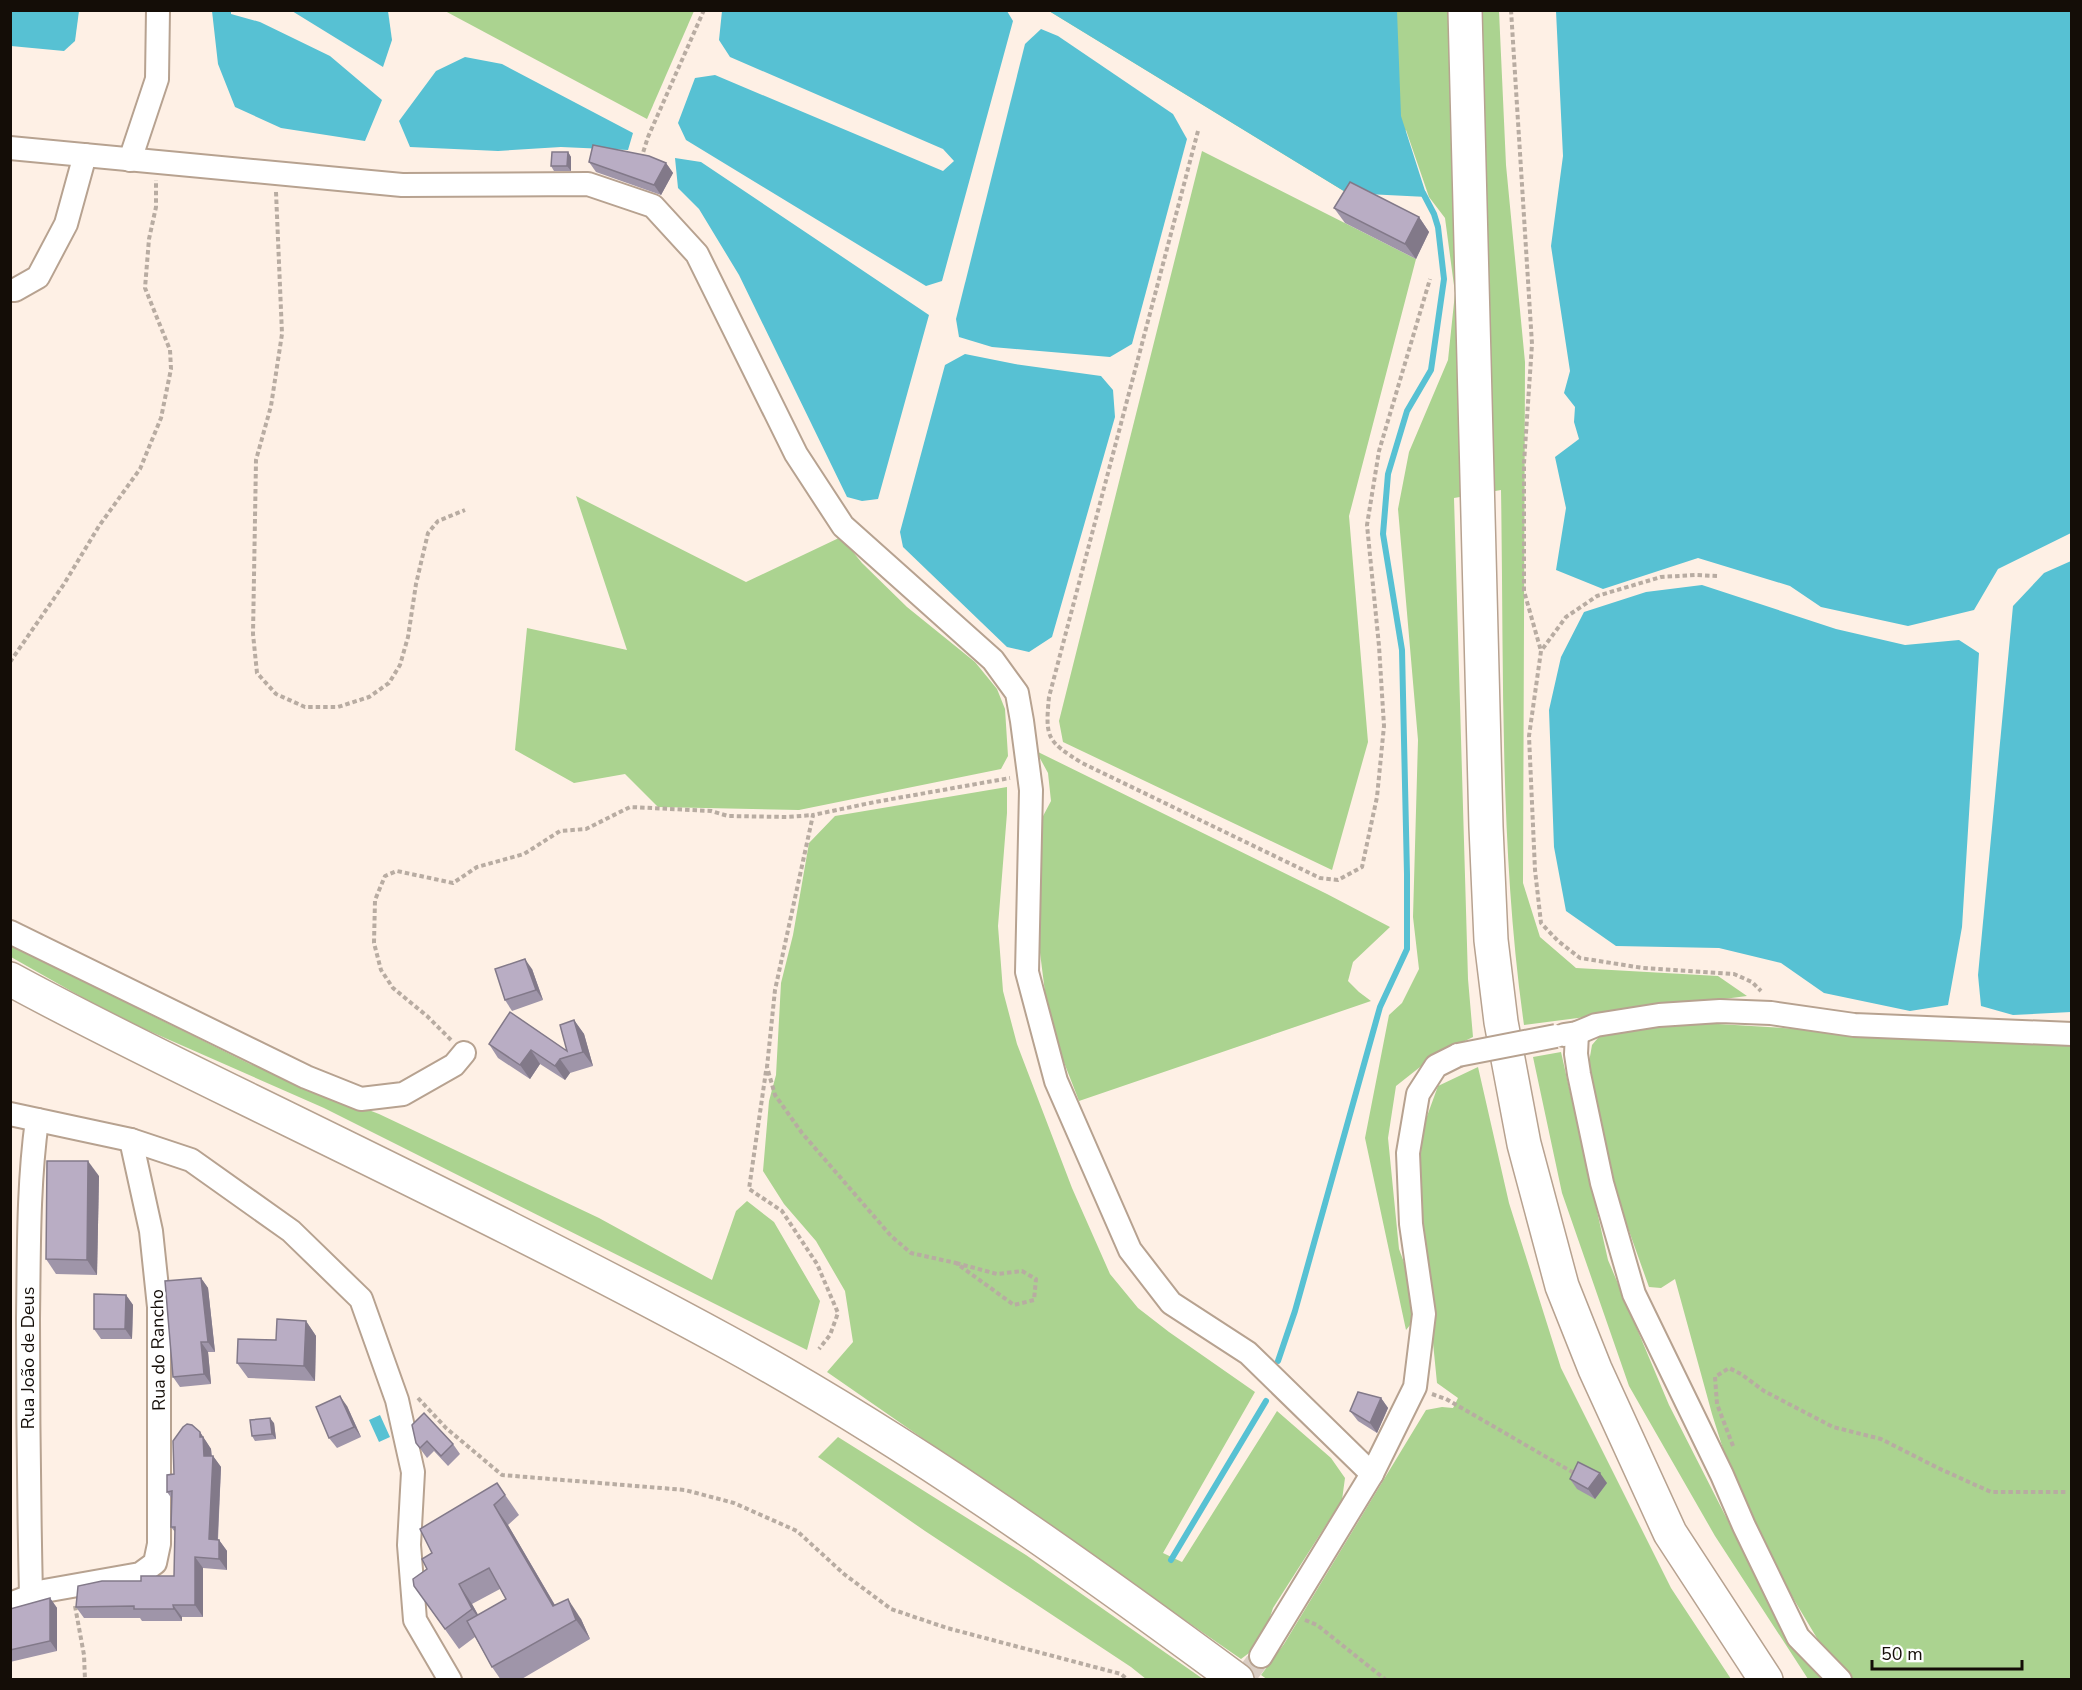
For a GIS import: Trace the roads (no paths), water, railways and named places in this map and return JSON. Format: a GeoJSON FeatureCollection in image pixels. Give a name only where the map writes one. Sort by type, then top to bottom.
{"type":"FeatureCollection","features":[{"type":"Feature","properties":{"kind":"main road"},"geometry":{"type":"LineString","coordinates":[[1465,10],[1486,838],[1491,940],[1501,1022],[1524,1144],[1562,1286],[1595,1369],[1670,1533],[1766,1680]]}},
{"type":"Feature","properties":{"kind":"main road"},"geometry":{"type":"LineString","coordinates":[[10,979],[160,1056],[570,1257],[729,1343],[817,1395],[1035,1535],[1237,1680]]}},
{"type":"Feature","properties":{"kind":"main road"},"geometry":{"type":"LineString","coordinates":[[1623,1429],[1743,1616],[1787,1680]]}},
{"type":"Feature","properties":{"kind":"street"},"geometry":{"type":"LineString","coordinates":[[130,160],[157,79],[158,10]]}},
{"type":"Feature","properties":{"kind":"street"},"geometry":{"type":"LineString","coordinates":[[10,148],[402,185],[588,184],[653,206],[697,254],[795,454],[843,526],[993,660],[1017,693],[1023,721],[1031,790],[1027,972],[1056,1081],[1130,1250],[1171,1303],[1248,1353],[1372,1474]]}},
{"type":"Feature","properties":{"kind":"street"},"geometry":{"type":"LineString","coordinates":[[10,290],[15,290],[38,277],[66,225],[85,155]]}},
{"type":"Feature","properties":{"kind":"street"},"geometry":{"type":"LineString","coordinates":[[10,932],[306,1077],[361,1099],[403,1094],[453,1065],[464,1053]]}},
{"type":"Feature","properties":{"kind":"street"},"geometry":{"type":"LineString","coordinates":[[1261,1656],[1372,1474],[1415,1387],[1424,1314],[1411,1224],[1408,1153],[1418,1094],[1436,1066],[1458,1055],[1567,1035],[1596,1025],[1659,1015],[1720,1011],[1771,1013],[1854,1025],[2072,1034]]}},
{"type":"Feature","properties":{"kind":"street"},"geometry":{"type":"LineString","coordinates":[[1567,1035],[1576,1053],[1600,1173],[1634,1294],[1798,1637],[1840,1680]]}},
{"type":"Feature","properties":{"kind":"street"},"geometry":{"type":"LineString","coordinates":[[10,1114],[131,1140],[191,1160],[291,1231],[361,1299],[397,1400],[413,1472],[409,1545],[415,1620],[450,1680]]}},
{"type":"Feature","properties":{"kind":"street","name":"Rua João de Deus"},"geometry":{"type":"LineString","coordinates":[[21,1600],[20,1206],[32,1157],[37,1119]]}},
{"type":"Feature","properties":{"kind":"street","name":"Rua do Rancho"},"geometry":{"type":"LineString","coordinates":[[21,1600],[44,1591],[140,1574],[155,1563],[159,1544],[159,1306],[151,1231],[131,1140]]}},
{"type":"Feature","properties":{"kind":"water"},"geometry":{"type":"Polygon","coordinates":[[[11,10],[79,11],[75,41],[64,51],[11,46],[11,10]]]}},
{"type":"Feature","properties":{"kind":"water"},"geometry":{"type":"Polygon","coordinates":[[[212,11],[231,11],[231,14],[260,22],[330,56],[382,100],[365,141],[281,128],[235,107],[218,64],[212,11]]]}},
{"type":"Feature","properties":{"kind":"water"},"geometry":{"type":"Polygon","coordinates":[[[292,11],[388,11],[392,40],[383,67],[292,11]]]}},
{"type":"Feature","properties":{"kind":"water"},"geometry":{"type":"Polygon","coordinates":[[[722,11],[1007,11],[1013,21],[942,281],[926,286],[686,140],[678,123],[695,78],[715,75],[943,171],[954,161],[943,149],[730,57],[719,40],[722,11]]]}},
{"type":"Feature","properties":{"kind":"water"},"geometry":{"type":"Polygon","coordinates":[[[1049,11],[1397,11],[1401,116],[1427,197],[1347,193],[1049,11]]]}},
{"type":"Feature","properties":{"kind":"water"},"geometry":{"type":"Polygon","coordinates":[[[1556,11],[2071,11],[2071,533],[1998,569],[1974,610],[1908,626],[1821,607],[1790,586],[1698,558],[1603,589],[1556,570],[1566,508],[1555,457],[1579,439],[1574,422],[1575,407],[1564,393],[1570,371],[1551,246],[1563,156],[1556,11]]]}},
{"type":"Feature","properties":{"kind":"water"},"geometry":{"type":"Polygon","coordinates":[[[1041,29],[1058,36],[1173,114],[1187,139],[1132,344],[1110,357],[992,347],[959,337],[956,319],[1025,44],[1041,29]]]}},
{"type":"Feature","properties":{"kind":"water"},"geometry":{"type":"Polygon","coordinates":[[[465,57],[502,64],[633,133],[628,150],[561,147],[498,151],[410,147],[399,121],[436,71],[465,57]]]}},
{"type":"Feature","properties":{"kind":"water"},"geometry":{"type":"Polygon","coordinates":[[[675,158],[701,162],[929,315],[878,499],[862,501],[847,497],[739,275],[699,209],[678,188],[675,158]]]}},
{"type":"Feature","properties":{"kind":"water"},"geometry":{"type":"Polygon","coordinates":[[[965,354],[1015,364],[1101,376],[1113,390],[1115,417],[1052,637],[1029,652],[1007,647],[903,547],[900,532],[945,365],[965,354]]]}},
{"type":"Feature","properties":{"kind":"water"},"geometry":{"type":"Polygon","coordinates":[[[2071,561],[2071,1012],[2013,1015],[1981,1006],[1978,975],[2013,606],[2044,573],[2071,561]]]}},
{"type":"Feature","properties":{"kind":"water"},"geometry":{"type":"Polygon","coordinates":[[[1702,585],[1836,629],[1905,645],[1959,640],[1979,653],[1962,927],[1948,1005],[1910,1011],[1824,993],[1781,963],[1719,948],[1616,946],[1566,911],[1554,847],[1549,710],[1561,657],[1584,612],[1646,592],[1702,585]]]}},
{"type":"Feature","properties":{"kind":"water"},"geometry":{"type":"Polygon","coordinates":[[[380,1415],[390,1437],[379,1442],[369,1420],[380,1415]]]}},
{"type":"Feature","properties":{"kind":"waterway"},"geometry":{"type":"LineString","coordinates":[[1278,1361],[1295,1311],[1380,1007],[1407,949],[1402,650],[1383,534],[1388,474],[1407,411],[1431,370],[1444,279],[1438,227],[1423,193]]}},
{"type":"Feature","properties":{"kind":"waterway"},"geometry":{"type":"LineString","coordinates":[[1171,1560],[1266,1401]]}},
{"type":"Feature","properties":{"kind":"tunnel"},"geometry":{"type":"LineString","coordinates":[[1243,1680],[1261,1656]]}}]}
